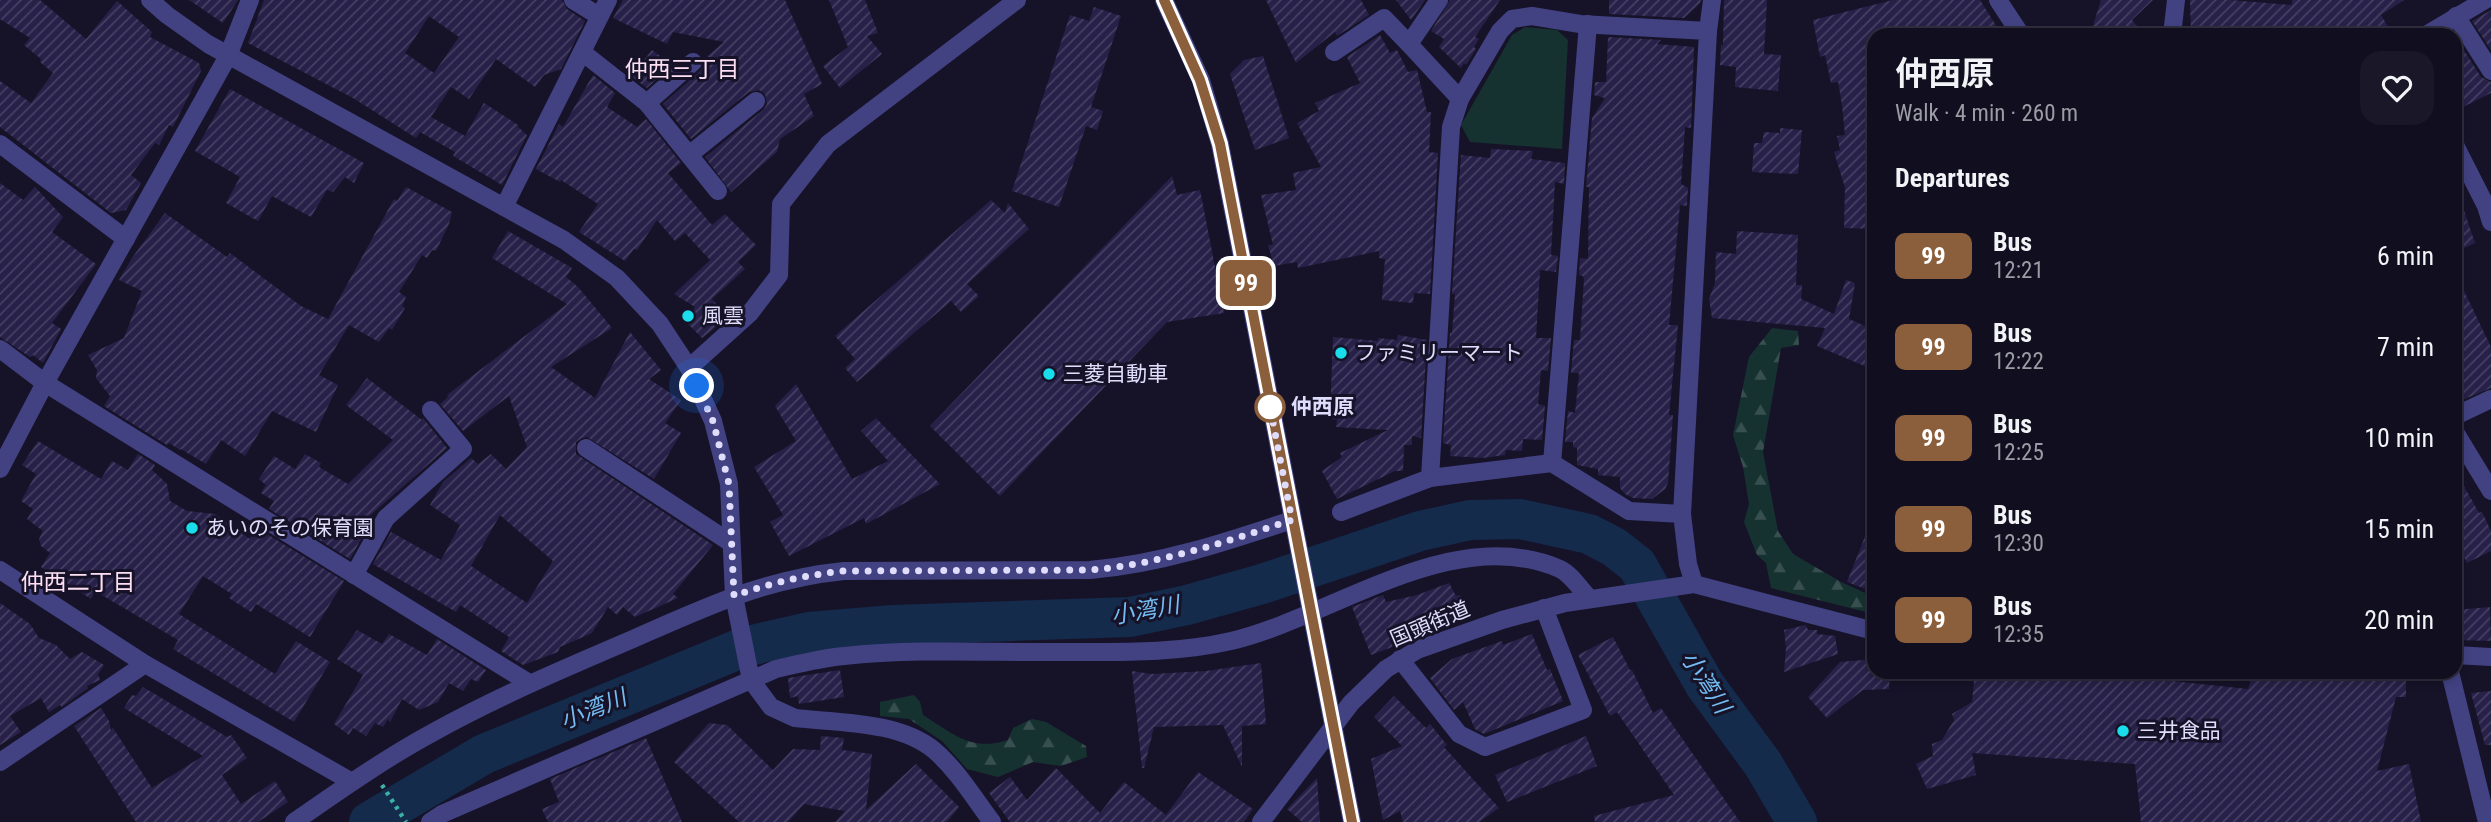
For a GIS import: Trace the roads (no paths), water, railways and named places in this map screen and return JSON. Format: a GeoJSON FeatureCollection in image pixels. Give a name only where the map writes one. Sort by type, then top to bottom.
{"type":"FeatureCollection","features":[{"type":"Feature","properties":{"kind":"street"},"geometry":{"type":"LineString","coordinates":[[150,0],[167,15],[228,56],[564,240],[617,278],[660,324],[689,368],[713,421],[729,484],[734,596],[751,680],[771,707],[783,714],[795,718],[895,729],[913,737],[934,750],[951,768],[992,822]]}},
{"type":"Feature","properties":{"kind":"street"},"geometry":{"type":"LineString","coordinates":[[0,469],[45,383],[228,56],[250,0]]}},
{"type":"Feature","properties":{"kind":"street"},"geometry":{"type":"LineString","coordinates":[[573,0],[599,16]]}},
{"type":"Feature","properties":{"kind":"street"},"geometry":{"type":"LineString","coordinates":[[504,207],[608,0]]}},
{"type":"Feature","properties":{"kind":"street"},"geometry":{"type":"LineString","coordinates":[[689,368],[750,313],[779,275],[781,204],[828,144],[1017,0]]}},
{"type":"Feature","properties":{"kind":"street"},"geometry":{"type":"LineString","coordinates":[[1164,0],[1200,80],[1220,144],[1352,822]]}},
{"type":"Feature","properties":{"kind":"street"},"geometry":{"type":"LineString","coordinates":[[1409,44],[1438,0]]}},
{"type":"Feature","properties":{"kind":"street"},"geometry":{"type":"LineString","coordinates":[[1712,0],[1708,31],[1682,514],[1688,564],[1685,586],[1867,629]]}},
{"type":"Feature","properties":{"kind":"street"},"geometry":{"type":"LineString","coordinates":[[1998,0],[2016,28]]}},
{"type":"Feature","properties":{"kind":"street"},"geometry":{"type":"LineString","coordinates":[[2173,28],[2176,0]]}},
{"type":"Feature","properties":{"kind":"street"},"geometry":{"type":"LineString","coordinates":[[2437,28],[2485,0]]}},
{"type":"Feature","properties":{"kind":"street"},"geometry":{"type":"LineString","coordinates":[[1430,478],[1451,127],[1460,99],[1500,31],[1512,19],[1532,16],[1588,24],[1708,31]]}},
{"type":"Feature","properties":{"kind":"street"},"geometry":{"type":"LineString","coordinates":[[2456,16],[2491,71]]}},
{"type":"Feature","properties":{"kind":"street"},"geometry":{"type":"LineString","coordinates":[[1334,52],[1384,18],[1460,99]]}},
{"type":"Feature","properties":{"kind":"street"},"geometry":{"type":"LineString","coordinates":[[1552,463],[1588,24]]}},
{"type":"Feature","properties":{"kind":"street"},"geometry":{"type":"LineString","coordinates":[[582,52],[647,103],[718,191]]}},
{"type":"Feature","properties":{"kind":"street"},"geometry":{"type":"LineString","coordinates":[[647,103],[693,62]]}},
{"type":"Feature","properties":{"kind":"street"},"geometry":{"type":"LineString","coordinates":[[689,155],[756,101]]}},
{"type":"Feature","properties":{"kind":"street"},"geometry":{"type":"LineString","coordinates":[[0,145],[126,239]]}},
{"type":"Feature","properties":{"kind":"street"},"geometry":{"type":"LineString","coordinates":[[2462,159],[2486,206],[2491,222]]}},
{"type":"Feature","properties":{"kind":"street"},"geometry":{"type":"LineString","coordinates":[[0,349],[45,383],[529,683]]}},
{"type":"Feature","properties":{"kind":"street"},"geometry":{"type":"LineString","coordinates":[[2462,413],[2491,399]]}},
{"type":"Feature","properties":{"kind":"street"},"geometry":{"type":"LineString","coordinates":[[354,575],[387,518],[463,449],[431,411]]}},
{"type":"Feature","properties":{"kind":"street"},"geometry":{"type":"LineString","coordinates":[[2462,443],[2491,491]]}},
{"type":"Feature","properties":{"kind":"street"},"geometry":{"type":"LineString","coordinates":[[586,448],[731,543]]}},
{"type":"Feature","properties":{"kind":"street"},"geometry":{"type":"LineString","coordinates":[[1341,512],[1430,478],[1552,463],[1629,511],[1682,514]]}},
{"type":"Feature","properties":{"kind":"street"},"geometry":{"type":"LineString","coordinates":[[294,822],[431,733],[529,683],[734,596],[771,583],[844,571],[1090,570],[1120,567],[1201,549],[1292,520]]}},
{"type":"Feature","properties":{"kind":"street"},"geometry":{"type":"LineString","coordinates":[[430,822],[442,814],[776,669],[842,656],[1132,652],[1195,647],[1264,631],[1426,568],[1478,556],[1528,560],[1562,570],[1597,598]]}},
{"type":"Feature","properties":{"kind":"street"},"geometry":{"type":"LineString","coordinates":[[0,570],[145,664],[352,782]]}},
{"type":"Feature","properties":{"kind":"street","name":"国頭街道"},"geometry":{"type":"LineString","coordinates":[[1261,822],[1333,727],[1373,680],[1400,659],[1451,638],[1544,608],[1685,586]]}},
{"type":"Feature","properties":{"kind":"street"},"geometry":{"type":"LineString","coordinates":[[1400,659],[1459,734],[1485,747],[1583,710],[1544,608]]}},
{"type":"Feature","properties":{"kind":"street"},"geometry":{"type":"LineString","coordinates":[[2462,655],[2491,657]]}},
{"type":"Feature","properties":{"kind":"street"},"geometry":{"type":"LineString","coordinates":[[0,762],[145,664]]}},
{"type":"Feature","properties":{"kind":"street"},"geometry":{"type":"LineString","coordinates":[[2452,679],[2487,822]]}},
{"type":"Feature","properties":{"kind":"waterway","name":"小湾川"},"geometry":{"type":"LineString","coordinates":[[369,822],[484,754],[744,647],[809,632],[893,625],[1130,617],[1187,605],[1262,584],[1420,531],[1470,520],[1520,519],[1589,534],[1614,547],[1637,565],[1705,685],[1763,764],[1797,822]]}},
{"type":"Feature","properties":{"kind":"place","name":"風雲"},"geometry":{"type":"Point","coordinates":[688,316]}},
{"type":"Feature","properties":{"kind":"place","name":"ファミリーマート"},"geometry":{"type":"Point","coordinates":[1341,353]}},
{"type":"Feature","properties":{"kind":"place","name":"三菱自動車"},"geometry":{"type":"Point","coordinates":[1049,374]}},
{"type":"Feature","properties":{"kind":"place","name":"仲西原"},"geometry":{"type":"Point","coordinates":[1270,407]}},
{"type":"Feature","properties":{"kind":"place","name":"あいのその保育園"},"geometry":{"type":"Point","coordinates":[192,528]}},
{"type":"Feature","properties":{"kind":"place","name":"三井食品"},"geometry":{"type":"Point","coordinates":[2123,731]}},
{"type":"Feature","properties":{"kind":"district","name":"仲西三丁目"},"geometry":{"type":"Point","coordinates":[682,69]}},
{"type":"Feature","properties":{"kind":"district","name":"仲西二丁目"},"geometry":{"type":"Point","coordinates":[78,582]}}]}
